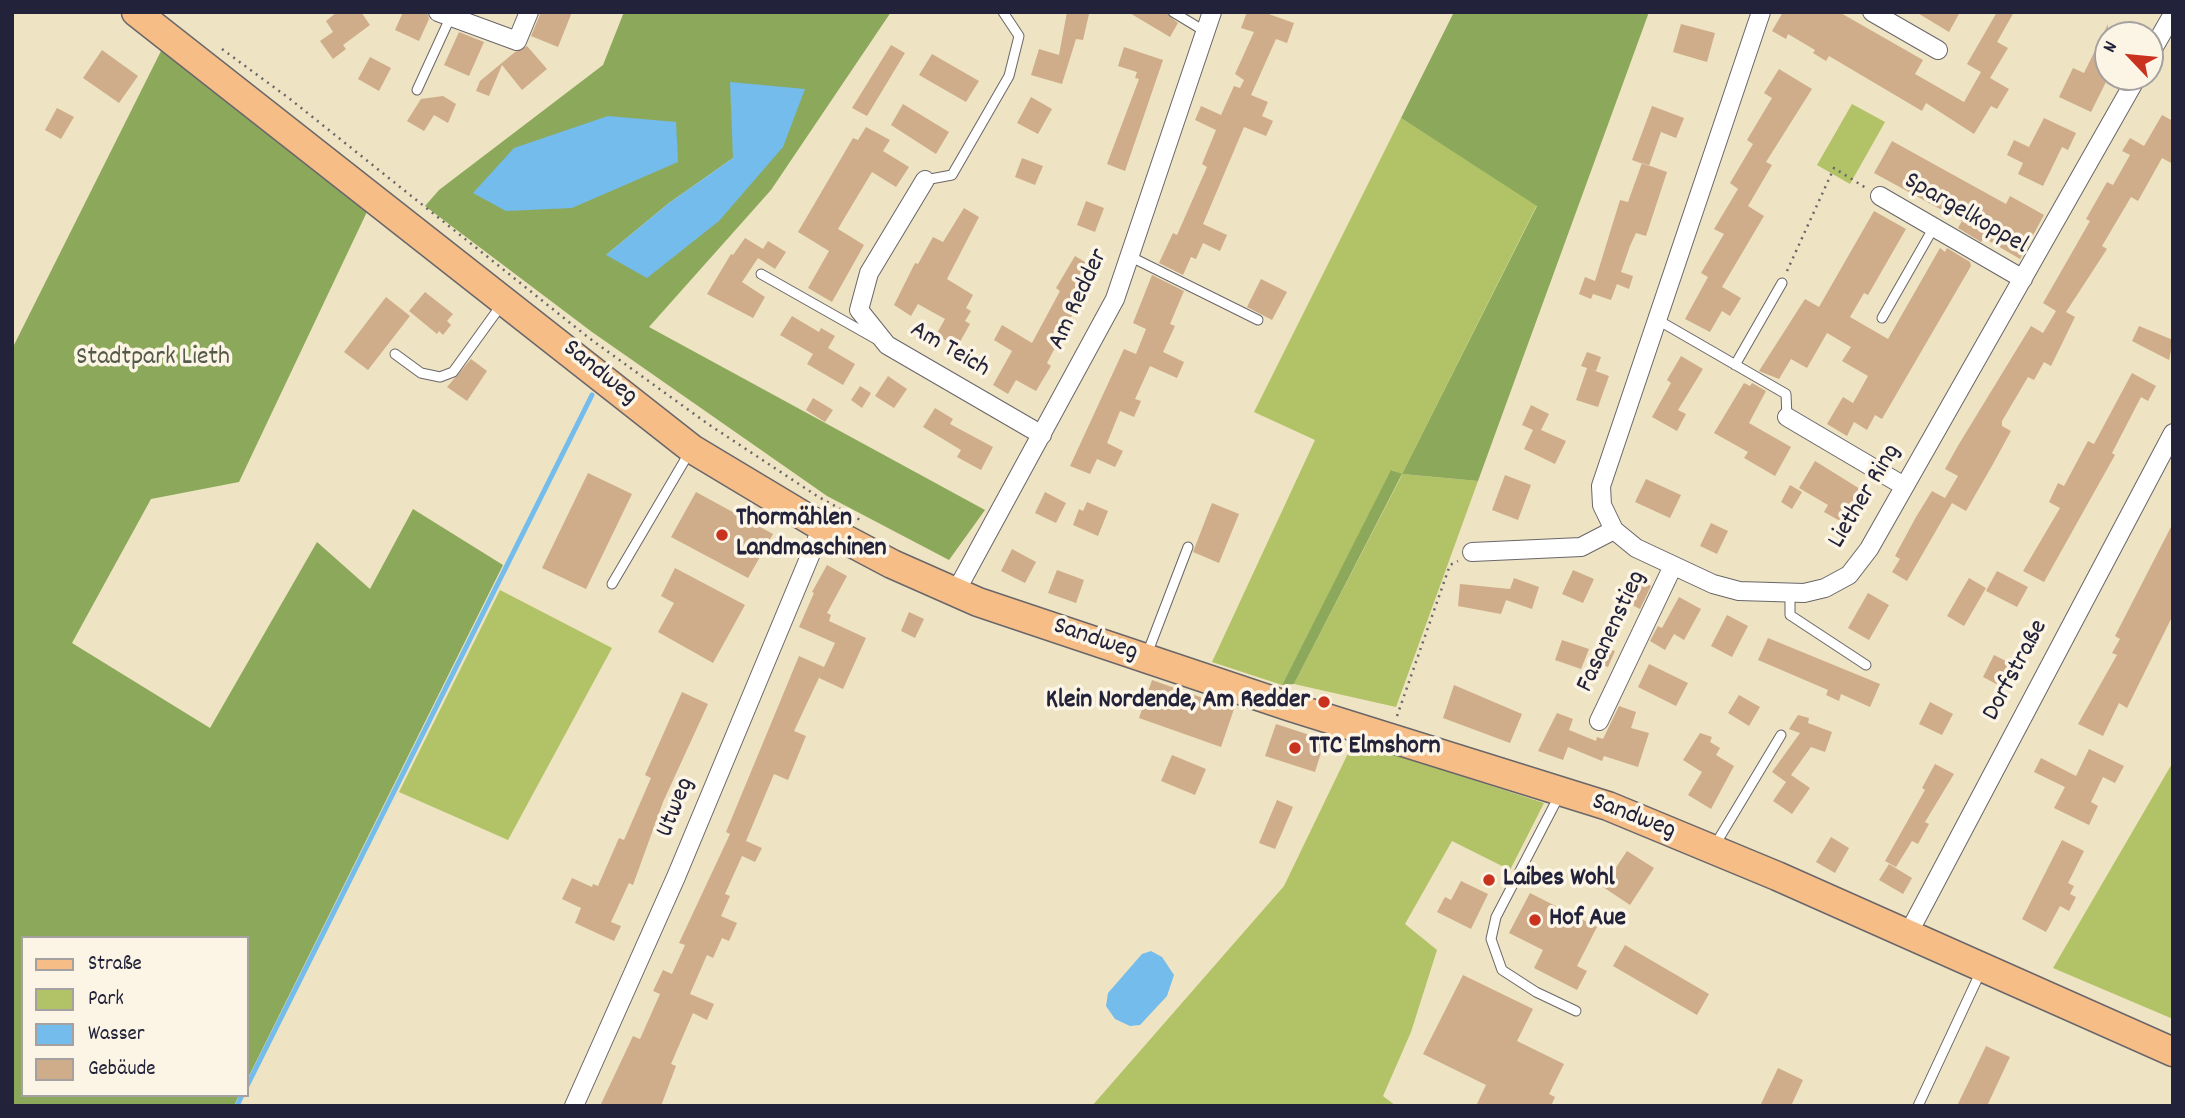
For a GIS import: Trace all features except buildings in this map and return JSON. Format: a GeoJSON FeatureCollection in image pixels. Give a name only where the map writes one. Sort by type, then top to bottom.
{"type":"FeatureCollection","features":[{"type":"Feature","properties":{"kind":"main road","name":"Sandweg"},"geometry":{"type":"LineString","coordinates":[[136,12],[692,449],[822,527],[955,593],[1146,659],[1608,806],[1908,934],[2173,1052]]}},
{"type":"Feature","properties":{"kind":"street"},"geometry":{"type":"LineString","coordinates":[[444,15],[517,41],[529,12]]}},
{"type":"Feature","properties":{"kind":"street","name":"Am Redder"},"geometry":{"type":"LineString","coordinates":[[955,593],[1115,299],[1212,12]]}},
{"type":"Feature","properties":{"kind":"street"},"geometry":{"type":"LineString","coordinates":[[1472,552],[1581,547],[1614,530],[1602,505],[1601,486],[1761,12]]}},
{"type":"Feature","properties":{"kind":"street"},"geometry":{"type":"LineString","coordinates":[[1872,12],[1938,50]]}},
{"type":"Feature","properties":{"kind":"street"},"geometry":{"type":"LineString","coordinates":[[2164,30],[2173,14]]}},
{"type":"Feature","properties":{"kind":"street","name":"Liether Ring"},"geometry":{"type":"LineString","coordinates":[[1614,530],[1636,548],[1713,584],[1739,591],[1790,594],[1825,588],[1849,575],[1869,549],[2129,91]]}},
{"type":"Feature","properties":{"kind":"street","name":"Am Teich"},"geometry":{"type":"LineString","coordinates":[[925,180],[869,273],[859,310],[887,345],[1042,435]]}},
{"type":"Feature","properties":{"kind":"street","name":"Spargelkoppel"},"geometry":{"type":"LineString","coordinates":[[1880,196],[2023,279]]}},
{"type":"Feature","properties":{"kind":"street"},"geometry":{"type":"LineString","coordinates":[[1787,417],[1904,486]]}},
{"type":"Feature","properties":{"kind":"street","name":"Dorfstraße"},"geometry":{"type":"LineString","coordinates":[[1908,934],[2173,433]]}},
{"type":"Feature","properties":{"kind":"street","name":"Utweg"},"geometry":{"type":"LineString","coordinates":[[574,1106],[677,877],[822,527]]}},
{"type":"Feature","properties":{"kind":"street","name":"Fasanenstieg"},"geometry":{"type":"LineString","coordinates":[[1599,722],[1673,566]]}},
{"type":"Feature","properties":{"kind":"lane"},"geometry":{"type":"LineString","coordinates":[[925,180],[952,174],[1009,76],[1019,36],[1003,12]]}},
{"type":"Feature","properties":{"kind":"lane"},"geometry":{"type":"LineString","coordinates":[[1173,12],[1206,32]]}},
{"type":"Feature","properties":{"kind":"lane"},"geometry":{"type":"LineString","coordinates":[[417,90],[444,15]]}},
{"type":"Feature","properties":{"kind":"lane"},"geometry":{"type":"LineString","coordinates":[[1882,318],[1934,228]]}},
{"type":"Feature","properties":{"kind":"lane"},"geometry":{"type":"LineString","coordinates":[[1129,256],[1258,320]]}},
{"type":"Feature","properties":{"kind":"lane"},"geometry":{"type":"LineString","coordinates":[[761,274],[887,345]]}},
{"type":"Feature","properties":{"kind":"lane"},"geometry":{"type":"LineString","coordinates":[[1735,365],[1782,284]]}},
{"type":"Feature","properties":{"kind":"lane"},"geometry":{"type":"LineString","coordinates":[[395,354],[421,373],[440,377],[453,372],[505,300]]}},
{"type":"Feature","properties":{"kind":"lane"},"geometry":{"type":"LineString","coordinates":[[1657,319],[1786,394],[1787,417]]}},
{"type":"Feature","properties":{"kind":"lane"},"geometry":{"type":"LineString","coordinates":[[612,584],[692,449]]}},
{"type":"Feature","properties":{"kind":"lane"},"geometry":{"type":"LineString","coordinates":[[1146,659],[1188,547]]}},
{"type":"Feature","properties":{"kind":"lane"},"geometry":{"type":"LineString","coordinates":[[1790,594],[1790,615],[1866,665]]}},
{"type":"Feature","properties":{"kind":"lane"},"geometry":{"type":"LineString","coordinates":[[1713,850],[1781,735]]}},
{"type":"Feature","properties":{"kind":"lane"},"geometry":{"type":"LineString","coordinates":[[1561,792],[1496,916],[1490,939],[1502,970],[1536,992],[1576,1011]]}},
{"type":"Feature","properties":{"kind":"lane"},"geometry":{"type":"LineString","coordinates":[[1918,1106],[1983,968]]}},
{"type":"Feature","properties":{"kind":"path"},"geometry":{"type":"LineString","coordinates":[[213,42],[290,99],[589,338],[708,424],[817,496],[870,525]]}},
{"type":"Feature","properties":{"kind":"path"},"geometry":{"type":"LineString","coordinates":[[1782,284],[1833,168],[1880,196]]}},
{"type":"Feature","properties":{"kind":"path"},"geometry":{"type":"LineString","coordinates":[[1394,725],[1450,565],[1472,552]]}},
{"type":"Feature","properties":{"kind":"green space"},"geometry":{"type":"Polygon","coordinates":[[[624,12],[891,12],[771,190],[649,327],[985,510],[949,560],[827,496],[592,332],[425,206],[439,190],[603,65],[624,12]],[[733,123],[733,158],[669,203],[606,255],[783,147],[733,123]]]}},
{"type":"Feature","properties":{"kind":"green space"},"geometry":{"type":"Polygon","coordinates":[[[1454,12],[1649,12],[1478,481],[1402,474],[1537,206],[1401,118],[1454,12]]]}},
{"type":"Feature","properties":{"kind":"green space","name":"Stadtpark Lieth"},"geometry":{"type":"Polygon","coordinates":[[[168,37],[374,197],[239,482],[151,499],[72,643],[210,728],[317,542],[370,589],[413,509],[503,565],[248,1078],[248,936],[21,936],[21,1097],[238,1097],[234,1106],[12,1106],[12,349],[168,37]]]}},
{"type":"Feature","properties":{"kind":"green space"},"geometry":{"type":"Polygon","coordinates":[[[1852,104],[1885,122],[1850,184],[1817,165],[1852,104]]]}},
{"type":"Feature","properties":{"kind":"green space"},"geometry":{"type":"Polygon","coordinates":[[[1401,118],[1537,205],[1402,474],[1478,481],[1396,707],[1294,684],[1402,475],[1392,470],[1282,685],[1212,662],[1315,440],[1254,412],[1401,118]]]}},
{"type":"Feature","properties":{"kind":"green space"},"geometry":{"type":"Polygon","coordinates":[[[1391,470],[1402,474],[1294,684],[1282,685],[1391,470]]]}},
{"type":"Feature","properties":{"kind":"green space"},"geometry":{"type":"Polygon","coordinates":[[[500,590],[612,648],[508,840],[399,792],[500,590]]]}},
{"type":"Feature","properties":{"kind":"green space"},"geometry":{"type":"Polygon","coordinates":[[[1354,741],[1544,803],[1510,870],[1452,841],[1405,924],[1437,950],[1411,1032],[1383,1096],[1396,1106],[1092,1106],[1284,886],[1354,741]]]}},
{"type":"Feature","properties":{"kind":"green space"},"geometry":{"type":"Polygon","coordinates":[[[2173,762],[2173,1019],[2053,968],[2173,762]]]}},
{"type":"Feature","properties":{"kind":"water"},"geometry":{"type":"Polygon","coordinates":[[[730,82],[805,89],[783,147],[719,221],[647,278],[606,255],[669,203],[733,158],[730,82]]]}},
{"type":"Feature","properties":{"kind":"water"},"geometry":{"type":"Polygon","coordinates":[[[608,116],[676,122],[678,162],[572,208],[506,211],[473,193],[514,148],[608,116]]]}},
{"type":"Feature","properties":{"kind":"water"},"geometry":{"type":"Polygon","coordinates":[[[1151,951],[1162,957],[1174,975],[1167,996],[1140,1025],[1130,1026],[1115,1019],[1106,1006],[1108,993],[1142,954],[1151,951]]]}},
{"type":"Feature","properties":{"kind":"waterway"},"geometry":{"type":"LineString","coordinates":[[248,1084],[592,395]]}},
{"type":"Feature","properties":{"kind":"waterway"},"geometry":{"type":"LineString","coordinates":[[237,1106],[241,1097]]}},
{"type":"Feature","properties":{"kind":"place","name":"Thormählen Landmaschinen"},"geometry":{"type":"Point","coordinates":[722,535]}},
{"type":"Feature","properties":{"kind":"place","name":"Klein Nordende, Am Redder"},"geometry":{"type":"Point","coordinates":[1324,702]}},
{"type":"Feature","properties":{"kind":"place","name":"TTC Elmshorn"},"geometry":{"type":"Point","coordinates":[1295,748]}},
{"type":"Feature","properties":{"kind":"place","name":"Laibes Wohl"},"geometry":{"type":"Point","coordinates":[1489,880]}},
{"type":"Feature","properties":{"kind":"place","name":"Hof Aue"},"geometry":{"type":"Point","coordinates":[1535,920]}}]}
